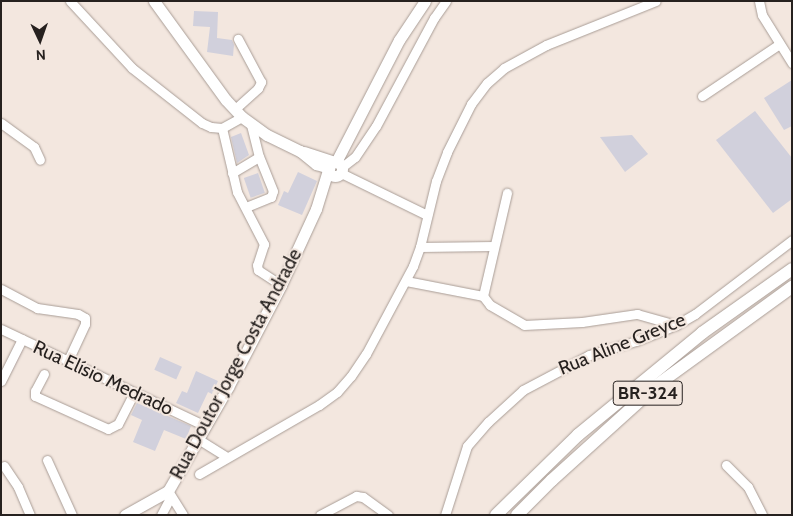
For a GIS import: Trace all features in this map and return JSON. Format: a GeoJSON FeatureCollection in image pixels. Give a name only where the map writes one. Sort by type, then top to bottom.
{"type":"FeatureCollection","features":[{"type":"Feature","properties":{"kind":"highway","name":"BR-324"},"geometry":{"type":"LineString","coordinates":[[496,515],[578,435],[632,390],[702,334],[792,269]]}},
{"type":"Feature","properties":{"kind":"highway","name":"BR-324"},"geometry":{"type":"LineString","coordinates":[[517,515],[552,480],[657,385],[792,287]]}},
{"type":"Feature","properties":{"kind":"main road"},"geometry":{"type":"LineString","coordinates":[[154,1],[243,117],[316,164],[336,168]]}},
{"type":"Feature","properties":{"kind":"main road","name":"Rua Doutor Jorge Costa Andrade"},"geometry":{"type":"LineString","coordinates":[[170,494],[282,285],[353,130],[399,40],[425,1]]}},
{"type":"Feature","properties":{"kind":"main road"},"geometry":{"type":"LineString","coordinates":[[125,515],[170,494]]}},
{"type":"Feature","properties":{"kind":"street"},"geometry":{"type":"LineString","coordinates":[[70,1],[145,80],[202,123],[211,127],[222,128],[243,117],[261,82],[238,39]]}},
{"type":"Feature","properties":{"kind":"street"},"geometry":{"type":"LineString","coordinates":[[336,168],[355,156],[376,126],[446,1]]}},
{"type":"Feature","properties":{"kind":"street"},"geometry":{"type":"LineString","coordinates":[[199,474],[320,405],[337,392],[351,376],[366,354],[406,281],[420,247],[436,181],[471,104],[487,83],[504,68],[546,45],[656,1]]}},
{"type":"Feature","properties":{"kind":"street"},"geometry":{"type":"LineString","coordinates":[[759,1],[762,15],[778,45],[792,63]]}},
{"type":"Feature","properties":{"kind":"street"},"geometry":{"type":"LineString","coordinates":[[702,96],[778,45]]}},
{"type":"Feature","properties":{"kind":"street"},"geometry":{"type":"LineString","coordinates":[[243,117],[273,191],[271,197],[246,207]]}},
{"type":"Feature","properties":{"kind":"street"},"geometry":{"type":"LineString","coordinates":[[1,123],[34,147],[40,160]]}},
{"type":"Feature","properties":{"kind":"street"},"geometry":{"type":"LineString","coordinates":[[222,128],[238,192],[264,244],[257,265],[258,270],[282,285]]}},
{"type":"Feature","properties":{"kind":"street"},"geometry":{"type":"LineString","coordinates":[[232,173],[259,157]]}},
{"type":"Feature","properties":{"kind":"street"},"geometry":{"type":"LineString","coordinates":[[336,168],[427,215]]}},
{"type":"Feature","properties":{"kind":"street"},"geometry":{"type":"LineString","coordinates":[[507,193],[484,296],[490,305],[524,325],[582,322],[637,314],[676,325]]}},
{"type":"Feature","properties":{"kind":"street","name":"Rua Aline Greyce"},"geometry":{"type":"LineString","coordinates":[[445,515],[467,446],[488,422],[523,390],[589,355],[636,341],[676,325],[694,314],[792,240]]}},
{"type":"Feature","properties":{"kind":"street"},"geometry":{"type":"LineString","coordinates":[[420,247],[494,246]]}},
{"type":"Feature","properties":{"kind":"street"},"geometry":{"type":"LineString","coordinates":[[406,281],[484,296]]}},
{"type":"Feature","properties":{"kind":"street"},"geometry":{"type":"LineString","coordinates":[[1,289],[37,308],[82,315],[85,318],[85,324],[68,360]]}},
{"type":"Feature","properties":{"kind":"street","name":"Rua Elísio Medrado"},"geometry":{"type":"LineString","coordinates":[[1,329],[205,426]]}},
{"type":"Feature","properties":{"kind":"street"},"geometry":{"type":"LineString","coordinates":[[1,381],[22,339]]}},
{"type":"Feature","properties":{"kind":"street"},"geometry":{"type":"LineString","coordinates":[[44,374],[35,391],[36,396],[104,428],[112,429],[118,424],[134,392]]}},
{"type":"Feature","properties":{"kind":"street"},"geometry":{"type":"LineString","coordinates":[[198,439],[227,457]]}},
{"type":"Feature","properties":{"kind":"street"},"geometry":{"type":"LineString","coordinates":[[47,460],[72,515]]}},
{"type":"Feature","properties":{"kind":"street"},"geometry":{"type":"LineString","coordinates":[[726,465],[748,488],[762,515]]}},
{"type":"Feature","properties":{"kind":"street"},"geometry":{"type":"LineString","coordinates":[[4,466],[18,487],[30,515]]}},
{"type":"Feature","properties":{"kind":"street"},"geometry":{"type":"LineString","coordinates":[[161,515],[170,494]]}},
{"type":"Feature","properties":{"kind":"street"},"geometry":{"type":"LineString","coordinates":[[170,494],[183,515]]}},
{"type":"Feature","properties":{"kind":"street"},"geometry":{"type":"LineString","coordinates":[[320,515],[356,496],[363,497],[388,515]]}},
{"type":"Feature","properties":{"kind":"building"},"geometry":{"type":"Polygon","coordinates":[[[194,11],[218,12],[217,38],[232,40],[234,45],[233,56],[207,52],[210,27],[193,26],[194,11]]]}},
{"type":"Feature","properties":{"kind":"building"},"geometry":{"type":"Polygon","coordinates":[[[792,80],[792,126],[784,130],[764,98],[792,80]]]}},
{"type":"Feature","properties":{"kind":"building"},"geometry":{"type":"Polygon","coordinates":[[[755,111],[792,158],[792,199],[773,213],[716,140],[755,111]]]}},
{"type":"Feature","properties":{"kind":"building"},"geometry":{"type":"Polygon","coordinates":[[[241,133],[249,155],[237,163],[231,137],[241,133]]]}},
{"type":"Feature","properties":{"kind":"building"},"geometry":{"type":"Polygon","coordinates":[[[632,135],[648,154],[625,172],[600,137],[632,135]]]}},
{"type":"Feature","properties":{"kind":"building"},"geometry":{"type":"Polygon","coordinates":[[[298,172],[317,181],[302,215],[278,205],[284,191],[288,193],[298,172]]]}},
{"type":"Feature","properties":{"kind":"building"},"geometry":{"type":"Polygon","coordinates":[[[258,173],[265,193],[251,198],[244,178],[258,173]]]}},
{"type":"Feature","properties":{"kind":"building"},"geometry":{"type":"Polygon","coordinates":[[[160,357],[182,367],[176,380],[154,370],[160,357]]]}},
{"type":"Feature","properties":{"kind":"building"},"geometry":{"type":"Polygon","coordinates":[[[196,371],[218,381],[212,394],[208,392],[198,413],[176,403],[182,391],[187,393],[196,371]]]}},
{"type":"Feature","properties":{"kind":"building"},"geometry":{"type":"Polygon","coordinates":[[[137,403],[191,426],[186,439],[164,430],[155,451],[133,442],[142,420],[131,415],[137,403]]]}}]}
